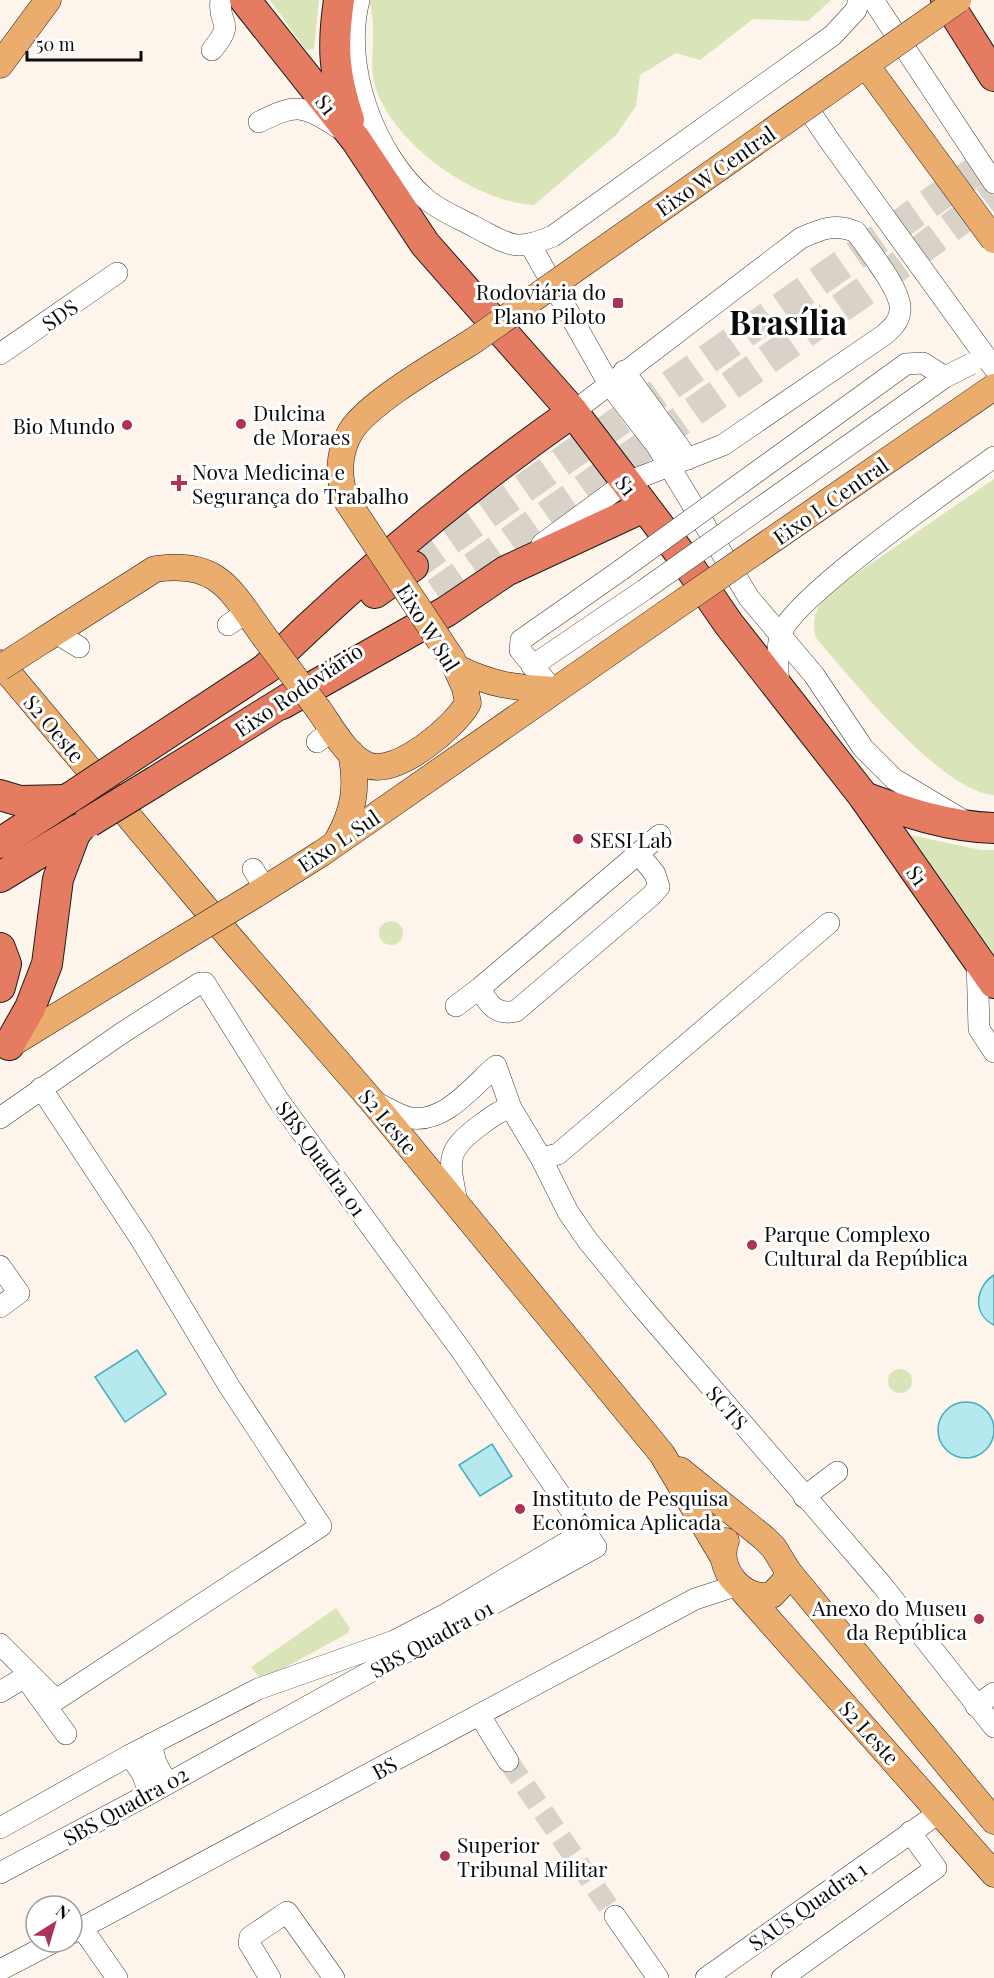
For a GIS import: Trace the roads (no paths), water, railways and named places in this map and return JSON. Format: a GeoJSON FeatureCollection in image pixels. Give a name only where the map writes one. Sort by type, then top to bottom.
{"type":"FeatureCollection","features":[{"type":"Feature","properties":{"kind":"highway","name":"S1"},"geometry":{"type":"LineString","coordinates":[[245,0],[356,140],[425,244],[573,412],[778,687],[864,797],[994,983]]}},
{"type":"Feature","properties":{"kind":"highway"},"geometry":{"type":"LineString","coordinates":[[339,0],[333,36],[336,84],[356,140]]}},
{"type":"Feature","properties":{"kind":"highway"},"geometry":{"type":"LineString","coordinates":[[946,0],[994,76]]}},
{"type":"Feature","properties":{"kind":"highway"},"geometry":{"type":"LineString","coordinates":[[264,670],[402,544],[502,462],[573,412]]}},
{"type":"Feature","properties":{"kind":"highway"},"geometry":{"type":"LineString","coordinates":[[282,704],[447,611],[506,571],[644,507]]}},
{"type":"Feature","properties":{"kind":"highway","name":"Eixo Rodoviário"},"geometry":{"type":"LineString","coordinates":[[0,843],[264,670],[414,566]]}},
{"type":"Feature","properties":{"kind":"highway","name":"Eixo Rodoviário"},"geometry":{"type":"LineString","coordinates":[[0,877],[282,704],[436,593]]}},
{"type":"Feature","properties":{"kind":"highway"},"geometry":{"type":"LineString","coordinates":[[0,795],[20,801],[68,799]]}},
{"type":"Feature","properties":{"kind":"highway"},"geometry":{"type":"LineString","coordinates":[[864,797],[901,811],[984,828]]}},
{"type":"Feature","properties":{"kind":"highway"},"geometry":{"type":"LineString","coordinates":[[5,1048],[30,1008],[47,964],[58,879],[82,827]]}},
{"type":"Feature","properties":{"kind":"highway"},"geometry":{"type":"LineString","coordinates":[[0,948],[6,964],[0,987]]}},
{"type":"Feature","properties":{"kind":"main road"},"geometry":{"type":"LineString","coordinates":[[0,65],[48,0]]}},
{"type":"Feature","properties":{"kind":"main road","name":"Eixo W Central"},"geometry":{"type":"LineString","coordinates":[[473,341],[958,0]]}},
{"type":"Feature","properties":{"kind":"main road"},"geometry":{"type":"LineString","coordinates":[[0,34],[0,52]]}},
{"type":"Feature","properties":{"kind":"main road"},"geometry":{"type":"LineString","coordinates":[[866,65],[994,240]]}},
{"type":"Feature","properties":{"kind":"main road","name":"Eixo W Sul"},"geometry":{"type":"LineString","coordinates":[[0,668],[155,569],[174,566],[192,567],[210,573],[231,591],[238,619],[263,635],[323,727],[366,765],[376,767],[399,763],[448,728],[459,718],[468,703],[454,663],[347,501],[340,485],[342,448],[352,429],[408,382],[473,341]]}},
{"type":"Feature","properties":{"kind":"main road","name":"Eixo L Central"},"geometry":{"type":"LineString","coordinates":[[665,614],[994,387]]}},
{"type":"Feature","properties":{"kind":"main road","name":"Eixo L Sul"},"geometry":{"type":"LineString","coordinates":[[5,1048],[184,938],[258,884],[336,843],[665,614]]}},
{"type":"Feature","properties":{"kind":"main road","name":"S2 Oeste"},"geometry":{"type":"LineString","coordinates":[[0,663],[110,793]]}},
{"type":"Feature","properties":{"kind":"main road"},"geometry":{"type":"LineString","coordinates":[[454,663],[485,682],[502,686],[553,690]]}},
{"type":"Feature","properties":{"kind":"main road"},"geometry":{"type":"LineString","coordinates":[[336,843],[350,819],[355,793],[351,753]]}},
{"type":"Feature","properties":{"kind":"main road","name":"S2 Leste"},"geometry":{"type":"LineString","coordinates":[[110,793],[372,1101],[662,1454],[733,1576],[993,1871]]}},
{"type":"Feature","properties":{"kind":"main road","name":"S2 Leste"},"geometry":{"type":"LineString","coordinates":[[662,1454],[752,1529]]}},
{"type":"Feature","properties":{"kind":"main road"},"geometry":{"type":"LineString","coordinates":[[752,1529],[774,1548],[788,1571],[785,1581],[772,1595],[758,1597],[733,1576],[724,1542],[732,1533],[752,1529]]}},
{"type":"Feature","properties":{"kind":"main road","name":"S2 Leste"},"geometry":{"type":"LineString","coordinates":[[788,1571],[994,1821]]}},
{"type":"Feature","properties":{"kind":"street"},"geometry":{"type":"LineString","coordinates":[[212,50],[223,37],[226,29],[221,0]]}},
{"type":"Feature","properties":{"kind":"street"},"geometry":{"type":"LineString","coordinates":[[359,0],[356,20],[356,72],[364,102],[376,132],[401,173]]}},
{"type":"Feature","properties":{"kind":"street"},"geometry":{"type":"LineString","coordinates":[[259,122],[287,108],[316,113],[401,173],[426,200],[513,246],[531,246],[553,236],[821,44],[848,21],[856,10],[859,0]]}},
{"type":"Feature","properties":{"kind":"street"},"geometry":{"type":"LineString","coordinates":[[873,0],[994,183]]}},
{"type":"Feature","properties":{"kind":"street"},"geometry":{"type":"LineString","coordinates":[[532,666],[644,590],[945,377],[990,362],[806,106]]}},
{"type":"Feature","properties":{"kind":"street"},"geometry":{"type":"LineString","coordinates":[[506,571],[625,483],[723,445],[895,325],[900,313],[896,291],[856,232],[833,226],[801,238],[573,412]]}},
{"type":"Feature","properties":{"kind":"street"},"geometry":{"type":"LineString","coordinates":[[531,246],[616,377],[678,462],[749,598],[814,675],[863,748],[894,779],[984,828]]}},
{"type":"Feature","properties":{"kind":"street","name":"SDS"},"geometry":{"type":"LineString","coordinates":[[0,354],[117,273]]}},
{"type":"Feature","properties":{"kind":"street"},"geometry":{"type":"LineString","coordinates":[[553,690],[520,650],[521,640],[906,364],[923,363],[945,377]]}},
{"type":"Feature","properties":{"kind":"street"},"geometry":{"type":"LineString","coordinates":[[778,687],[780,635],[804,604],[837,574],[994,457]]}},
{"type":"Feature","properties":{"kind":"street"},"geometry":{"type":"LineString","coordinates":[[51,636],[79,647]]}},
{"type":"Feature","properties":{"kind":"street"},"geometry":{"type":"LineString","coordinates":[[456,1006],[660,835]]}},
{"type":"Feature","properties":{"kind":"street"},"geometry":{"type":"LineString","coordinates":[[480,988],[488,1003],[496,1010],[506,1014],[516,1011],[659,886],[655,874],[638,853]]}},
{"type":"Feature","properties":{"kind":"street"},"geometry":{"type":"LineString","coordinates":[[541,1158],[558,1154],[829,923]]}},
{"type":"Feature","properties":{"kind":"street"},"geometry":{"type":"LineString","coordinates":[[976,958],[979,1029],[994,1052]]}},
{"type":"Feature","properties":{"kind":"street","name":"SBS Quadra 01"},"geometry":{"type":"LineString","coordinates":[[0,1118],[122,1033],[200,983],[205,983],[279,1101],[408,1277],[596,1546],[250,1738]]}},
{"type":"Feature","properties":{"kind":"street","name":"SCTS"},"geometry":{"type":"LineString","coordinates":[[372,1101],[409,1118],[425,1119],[444,1112],[496,1066],[511,1108],[541,1158],[568,1212],[588,1241],[804,1497],[882,1585],[994,1727]]}},
{"type":"Feature","properties":{"kind":"street"},"geometry":{"type":"LineString","coordinates":[[0,1644],[56,1700],[321,1526],[229,1386],[142,1241],[40,1088]]}},
{"type":"Feature","properties":{"kind":"street"},"geometry":{"type":"LineString","coordinates":[[457,1203],[451,1167],[456,1147],[460,1140],[500,1110],[511,1108]]}},
{"type":"Feature","properties":{"kind":"street"},"geometry":{"type":"LineString","coordinates":[[0,1266],[20,1293],[0,1307]]}},
{"type":"Feature","properties":{"kind":"street"},"geometry":{"type":"LineString","coordinates":[[804,1497],[837,1472]]}},
{"type":"Feature","properties":{"kind":"street","name":"SBS Quadra 01"},"geometry":{"type":"LineString","coordinates":[[232,1703],[258,1689],[394,1641],[586,1531]]}},
{"type":"Feature","properties":{"kind":"street","name":"BS"},"geometry":{"type":"LineString","coordinates":[[84,1926],[480,1716],[733,1576]]}},
{"type":"Feature","properties":{"kind":"street"},"geometry":{"type":"LineString","coordinates":[[324,1666],[320,1674],[334,1692]]}},
{"type":"Feature","properties":{"kind":"street"},"geometry":{"type":"LineString","coordinates":[[0,1692],[25,1677],[66,1734]]}},
{"type":"Feature","properties":{"kind":"street"},"geometry":{"type":"LineString","coordinates":[[292,1677],[303,1695],[306,1707]]}},
{"type":"Feature","properties":{"kind":"street"},"geometry":{"type":"LineString","coordinates":[[976,1706],[994,1693]]}},
{"type":"Feature","properties":{"kind":"street","name":"SBS Quadra 02"},"geometry":{"type":"LineString","coordinates":[[0,1828],[130,1755],[232,1703]]}},
{"type":"Feature","properties":{"kind":"street"},"geometry":{"type":"LineString","coordinates":[[480,1716],[508,1761]]}},
{"type":"Feature","properties":{"kind":"street","name":"SBS Quadra 02"},"geometry":{"type":"LineString","coordinates":[[3,1865],[158,1788],[250,1738]]}},
{"type":"Feature","properties":{"kind":"street"},"geometry":{"type":"LineString","coordinates":[[151,1744],[156,1763],[158,1788]]}},
{"type":"Feature","properties":{"kind":"street"},"geometry":{"type":"LineString","coordinates":[[130,1755],[143,1775],[158,1788]]}},
{"type":"Feature","properties":{"kind":"street","name":"SAUS Quadra 1"},"geometry":{"type":"LineString","coordinates":[[706,1978],[733,1968],[910,1832],[940,1812]]}},
{"type":"Feature","properties":{"kind":"street"},"geometry":{"type":"LineString","coordinates":[[782,1978],[936,1868],[910,1832]]}},
{"type":"Feature","properties":{"kind":"street"},"geometry":{"type":"LineString","coordinates":[[270,1978],[249,1943],[250,1937],[287,1912],[334,1978]]}},
{"type":"Feature","properties":{"kind":"street"},"geometry":{"type":"LineString","coordinates":[[615,1916],[658,1978]]}},
{"type":"Feature","properties":{"kind":"street"},"geometry":{"type":"LineString","coordinates":[[84,1938],[117,1978]]}},
{"type":"Feature","properties":{"kind":"street"},"geometry":{"type":"LineString","coordinates":[[0,1970],[31,1954]]}},
{"type":"Feature","properties":{"kind":"water"},"geometry":{"type":"Polygon","coordinates":[[[994,1275],[994,1325],[982,1314],[979,1300],[983,1286],[994,1275]]]}},
{"type":"Feature","properties":{"kind":"water"},"geometry":{"type":"Polygon","coordinates":[[[137,1350],[166,1394],[125,1422],[95,1377],[137,1350]]]}},
{"type":"Feature","properties":{"kind":"water"},"geometry":{"type":"Polygon","coordinates":[[[966,1402],[977,1404],[986,1410],[992,1419],[994,1430],[992,1441],[986,1450],[977,1456],[966,1458],[955,1456],[946,1450],[940,1441],[938,1430],[940,1419],[946,1410],[955,1404],[966,1402]]]}},
{"type":"Feature","properties":{"kind":"water"},"geometry":{"type":"Polygon","coordinates":[[[492,1444],[512,1476],[480,1496],[459,1465],[492,1444]]]}},
{"type":"Feature","properties":{"kind":"tunnel"},"geometry":{"type":"LineString","coordinates":[[413,566],[994,158]]}},
{"type":"Feature","properties":{"kind":"tunnel"},"geometry":{"type":"LineString","coordinates":[[436,593],[876,283],[994,195]]}},
{"type":"Feature","properties":{"kind":"tunnel"},"geometry":{"type":"LineString","coordinates":[[508,1761],[615,1916]]}},
{"type":"Feature","properties":{"kind":"place","name":"Rodoviária do Plano Piloto"},"geometry":{"type":"Point","coordinates":[618,303]}},
{"type":"Feature","properties":{"kind":"place","name":"Dulcina de Moraes"},"geometry":{"type":"Point","coordinates":[241,424]}},
{"type":"Feature","properties":{"kind":"place","name":"Bio Mundo"},"geometry":{"type":"Point","coordinates":[127,425]}},
{"type":"Feature","properties":{"kind":"place","name":"Nova Medicina e Segurança do Trabalho"},"geometry":{"type":"Point","coordinates":[179,483]}},
{"type":"Feature","properties":{"kind":"place","name":"SESI Lab"},"geometry":{"type":"Point","coordinates":[578,839]}},
{"type":"Feature","properties":{"kind":"place","name":"Parque Complexo Cultural da República"},"geometry":{"type":"Point","coordinates":[752,1245]}},
{"type":"Feature","properties":{"kind":"place","name":"Instituto de Pesquisa Econômica Aplicada"},"geometry":{"type":"Point","coordinates":[520,1509]}},
{"type":"Feature","properties":{"kind":"place","name":"Anexo do Museu da República"},"geometry":{"type":"Point","coordinates":[979,1619]}},
{"type":"Feature","properties":{"kind":"place","name":"Superior Tribunal Militar"},"geometry":{"type":"Point","coordinates":[445,1856]}},
{"type":"Feature","properties":{"kind":"district","name":"Brasília"},"geometry":{"type":"Point","coordinates":[788,321]}}]}
